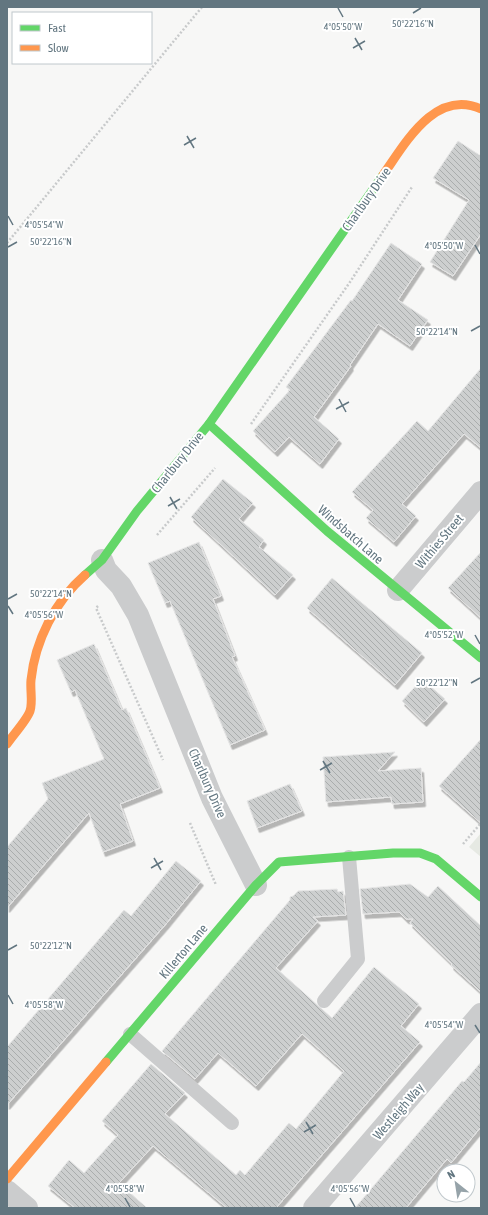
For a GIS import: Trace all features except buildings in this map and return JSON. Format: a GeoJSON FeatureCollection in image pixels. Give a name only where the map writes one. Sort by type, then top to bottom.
{"type":"FeatureCollection","features":[{"type":"Feature","properties":{"kind":"street","name":"Charlbury Drive"},"geometry":{"type":"LineString","coordinates":[[256,884],[212,798],[138,615],[121,586],[106,570],[102,560],[137,511],[209,424],[393,161],[425,118],[447,106],[473,105],[481,108]]}},
{"type":"Feature","properties":{"kind":"street","name":"Windsbatch Lane"},"geometry":{"type":"LineString","coordinates":[[209,424],[327,531],[481,658]]}},
{"type":"Feature","properties":{"kind":"street","name":"Withies Street"},"geometry":{"type":"LineString","coordinates":[[398,590],[481,492]]}},
{"type":"Feature","properties":{"kind":"street"},"geometry":{"type":"LineString","coordinates":[[7,744],[30,711],[31,680],[38,645],[51,617],[77,582],[102,560]]}},
{"type":"Feature","properties":{"kind":"street","name":"Killerton Lane"},"geometry":{"type":"LineString","coordinates":[[7,1179],[256,884],[279,862],[420,853],[436,859],[481,897]]}},
{"type":"Feature","properties":{"kind":"street","name":"Westleigh Way"},"geometry":{"type":"LineString","coordinates":[[314,1208],[481,1014]]}},
{"type":"Feature","properties":{"kind":"street"},"geometry":{"type":"LineString","coordinates":[[7,1191],[27,1208]]}},
{"type":"Feature","properties":{"kind":"lane"},"geometry":{"type":"LineString","coordinates":[[324,1001],[358,960],[349,857]]}},
{"type":"Feature","properties":{"kind":"lane"},"geometry":{"type":"LineString","coordinates":[[130,1034],[232,1123]]}},
{"type":"Feature","properties":{"kind":"path"},"geometry":{"type":"LineString","coordinates":[[7,243],[202,7]]}},
{"type":"Feature","properties":{"kind":"green space"},"geometry":{"type":"Polygon","coordinates":[[[481,833],[481,857],[469,847],[481,833]]]}},
{"type":"Feature","properties":{"kind":"traffic: fast"},"geometry":{"type":"LineString","coordinates":[[85,575],[102,560],[137,511],[209,424],[383,175]]}},
{"type":"Feature","properties":{"kind":"traffic: fast"},"geometry":{"type":"LineString","coordinates":[[209,424],[327,531],[481,658]]}},
{"type":"Feature","properties":{"kind":"traffic: fast"},"geometry":{"type":"LineString","coordinates":[[106,1062],[256,885],[279,862],[393,853],[420,853],[436,859],[481,897]]}},
{"type":"Feature","properties":{"kind":"traffic: slow"},"geometry":{"type":"LineString","coordinates":[[383,175],[412,135],[423,122],[436,112],[449,106],[464,105],[481,109]]}},
{"type":"Feature","properties":{"kind":"traffic: slow"},"geometry":{"type":"LineString","coordinates":[[7,744],[30,711],[33,665],[42,636],[64,597],[85,575]]}},
{"type":"Feature","properties":{"kind":"traffic: slow"},"geometry":{"type":"LineString","coordinates":[[7,1179],[106,1062]]}}]}
